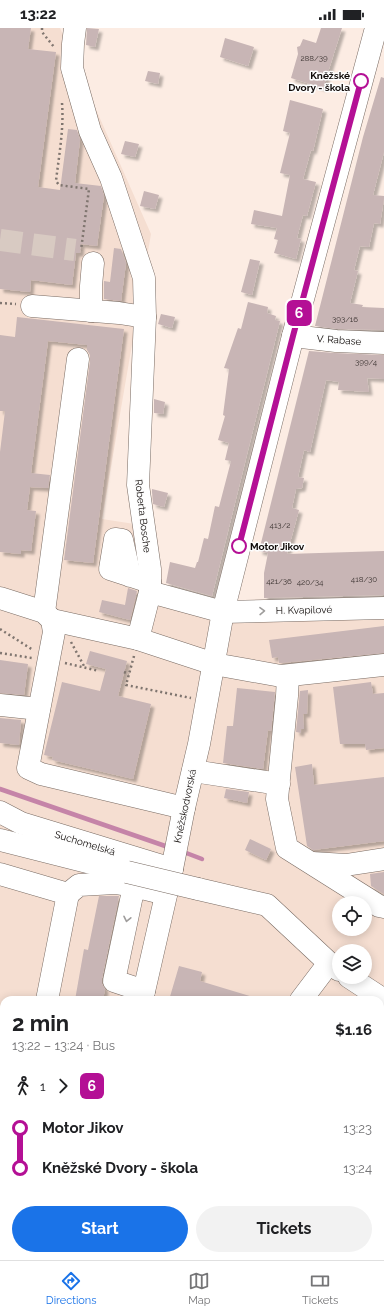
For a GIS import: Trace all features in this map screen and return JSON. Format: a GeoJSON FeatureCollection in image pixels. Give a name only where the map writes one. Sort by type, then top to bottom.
{"type":"FeatureCollection","features":[{"type":"Feature","properties":{"kind":"street","name":"Roberta Bosche"},"geometry":{"type":"LineString","coordinates":[[75,28],[72,68],[90,132],[111,178],[144,278],[145,317],[138,485],[150,569],[144,583],[138,639]]}},
{"type":"Feature","properties":{"kind":"street","name":"Kněžskodvorská"},"geometry":{"type":"LineString","coordinates":[[143,995],[199,744],[223,612],[293,336],[376,28]]}},
{"type":"Feature","properties":{"kind":"street"},"geometry":{"type":"LineString","coordinates":[[87,257],[91,286],[91,311]]}},
{"type":"Feature","properties":{"kind":"street"},"geometry":{"type":"LineString","coordinates":[[32,306],[119,313],[145,317]]}},
{"type":"Feature","properties":{"kind":"street","name":"V. Rabase"},"geometry":{"type":"LineString","coordinates":[[293,336],[336,341],[384,343]]}},
{"type":"Feature","properties":{"kind":"street"},"geometry":{"type":"LineString","coordinates":[[78,359],[48,616],[54,632],[28,768],[41,774],[184,808]]}},
{"type":"Feature","properties":{"kind":"street"},"geometry":{"type":"LineString","coordinates":[[144,583],[223,612]]}},
{"type":"Feature","properties":{"kind":"street"},"geometry":{"type":"LineString","coordinates":[[0,598],[48,616],[138,639],[214,664],[281,676],[384,665]]}},
{"type":"Feature","properties":{"kind":"street","name":"H. Kvapilové"},"geometry":{"type":"LineString","coordinates":[[223,612],[384,608]]}},
{"type":"Feature","properties":{"kind":"street"},"geometry":{"type":"LineString","coordinates":[[288,676],[288,696],[277,799],[287,848],[379,906],[384,907]]}},
{"type":"Feature","properties":{"kind":"street"},"geometry":{"type":"LineString","coordinates":[[0,705],[39,709]]}},
{"type":"Feature","properties":{"kind":"street"},"geometry":{"type":"LineString","coordinates":[[193,770],[279,784]]}},
{"type":"Feature","properties":{"kind":"street","name":"Suchomelská"},"geometry":{"type":"LineString","coordinates":[[0,812],[21,823],[175,854]]}},
{"type":"Feature","properties":{"kind":"street"},"geometry":{"type":"LineString","coordinates":[[0,840],[131,879],[166,894]]}},
{"type":"Feature","properties":{"kind":"street"},"geometry":{"type":"LineString","coordinates":[[311,863],[346,865],[384,860]]}},
{"type":"Feature","properties":{"kind":"street"},"geometry":{"type":"LineString","coordinates":[[0,874],[68,894]]}},
{"type":"Feature","properties":{"kind":"street"},"geometry":{"type":"LineString","coordinates":[[131,879],[114,981],[143,995]]}},
{"type":"Feature","properties":{"kind":"street"},"geometry":{"type":"LineString","coordinates":[[48,996],[68,894],[79,885],[115,883],[131,879],[198,889],[267,905],[332,965]]}},
{"type":"Feature","properties":{"kind":"street"},"geometry":{"type":"LineString","coordinates":[[305,996],[332,969]]}},
{"type":"Feature","properties":{"kind":"street"},"geometry":{"type":"LineString","coordinates":[[360,984],[378,996]]}},
{"type":"Feature","properties":{"kind":"path"},"geometry":{"type":"LineString","coordinates":[[42,28],[42,32],[54,46],[56,52]]}},
{"type":"Feature","properties":{"kind":"path"},"geometry":{"type":"LineString","coordinates":[[62,100],[62,120],[56,181],[59,185],[89,189],[87,257]]}},
{"type":"Feature","properties":{"kind":"path"},"geometry":{"type":"LineString","coordinates":[[138,639],[126,685],[197,699]]}},
{"type":"Feature","properties":{"kind":"path"},"geometry":{"type":"LineString","coordinates":[[0,653],[48,661]]}},
{"type":"Feature","properties":{"kind":"path"},"geometry":{"type":"LineString","coordinates":[[124,672],[129,674]]}},
{"type":"Feature","properties":{"kind":"shaded area"},"geometry":{"type":"Polygon","coordinates":[[[0,28],[60,28],[151,234],[102,519],[141,525],[147,595],[384,615],[384,996],[0,996],[0,28]]]}},
{"type":"Feature","properties":{"kind":"building"},"geometry":{"type":"Polygon","coordinates":[[[0,28],[31,28],[28,49],[56,52],[38,187],[60,190],[68,129],[77,130],[80,140],[75,183],[101,186],[104,196],[97,246],[81,244],[80,253],[76,253],[72,285],[31,280],[30,292],[0,289],[0,28]]]}},
{"type":"Feature","properties":{"kind":"building"},"geometry":{"type":"Polygon","coordinates":[[[87,28],[99,29],[95,47],[86,45],[87,28]]]}},
{"type":"Feature","properties":{"kind":"building"},"geometry":{"type":"Polygon","coordinates":[[[321,28],[342,28],[323,88],[291,78],[298,54],[297,47],[300,46],[303,39],[316,43],[321,28]]]}},
{"type":"Feature","properties":{"kind":"building"},"geometry":{"type":"Polygon","coordinates":[[[225,38],[254,47],[248,66],[220,57],[225,38]]]}},
{"type":"Feature","properties":{"kind":"building"},"geometry":{"type":"Polygon","coordinates":[[[148,71],[160,73],[158,84],[145,81],[148,71]]]}},
{"type":"Feature","properties":{"kind":"building"},"geometry":{"type":"Polygon","coordinates":[[[381,77],[384,78],[384,152],[373,195],[384,196],[384,199],[380,224],[374,223],[369,247],[360,246],[354,270],[358,271],[350,303],[363,305],[362,307],[384,308],[384,330],[337,329],[315,326],[363,137],[381,77]]]}},
{"type":"Feature","properties":{"kind":"building"},"geometry":{"type":"Polygon","coordinates":[[[290,100],[323,109],[313,151],[311,150],[303,179],[316,182],[307,216],[303,215],[297,238],[301,239],[296,259],[274,253],[278,240],[274,239],[277,228],[251,224],[254,210],[282,216],[290,175],[280,173],[290,133],[283,131],[290,100]]]}},
{"type":"Feature","properties":{"kind":"building"},"geometry":{"type":"Polygon","coordinates":[[[125,141],[139,144],[135,157],[121,154],[125,141]]]}},
{"type":"Feature","properties":{"kind":"building"},"geometry":{"type":"Polygon","coordinates":[[[144,191],[159,195],[155,209],[140,206],[144,191]]]}},
{"type":"Feature","properties":{"kind":"building"},"geometry":{"type":"Polygon","coordinates":[[[114,248],[121,249],[126,263],[121,301],[104,299],[104,281],[110,282],[114,248]]]}},
{"type":"Feature","properties":{"kind":"building"},"geometry":{"type":"Polygon","coordinates":[[[250,259],[260,261],[252,295],[241,292],[250,259]]]}},
{"type":"Feature","properties":{"kind":"building"},"geometry":{"type":"Polygon","coordinates":[[[248,302],[268,307],[267,313],[276,316],[275,320],[280,321],[212,596],[166,583],[170,562],[195,568],[204,538],[208,539],[215,506],[219,507],[231,461],[225,460],[229,443],[218,440],[225,416],[223,415],[229,369],[224,368],[238,328],[241,329],[248,302]]]}},
{"type":"Feature","properties":{"kind":"building"},"geometry":{"type":"Polygon","coordinates":[[[161,314],[175,317],[172,328],[158,324],[161,314]]]}},
{"type":"Feature","properties":{"kind":"building"},"geometry":{"type":"Polygon","coordinates":[[[17,317],[124,329],[93,563],[64,560],[90,361],[87,345],[48,341],[31,473],[50,475],[48,488],[30,487],[27,510],[36,511],[31,551],[21,550],[21,554],[0,552],[0,452],[5,411],[0,411],[0,335],[15,337],[17,317]]]}},
{"type":"Feature","properties":{"kind":"building"},"geometry":{"type":"Polygon","coordinates":[[[309,351],[384,355],[384,379],[367,378],[369,392],[338,390],[339,382],[326,380],[310,452],[304,450],[298,477],[304,478],[302,488],[296,489],[292,508],[299,510],[287,554],[384,551],[384,595],[264,598],[264,573],[268,553],[259,551],[309,351]]]}},
{"type":"Feature","properties":{"kind":"building"},"geometry":{"type":"Polygon","coordinates":[[[154,399],[165,402],[163,414],[154,413],[154,399]]]}},
{"type":"Feature","properties":{"kind":"building"},"geometry":{"type":"Polygon","coordinates":[[[152,489],[168,493],[164,507],[153,504],[152,489]]]}},
{"type":"Feature","properties":{"kind":"building"},"geometry":{"type":"Polygon","coordinates":[[[128,588],[137,591],[130,620],[99,612],[102,600],[125,605],[128,588]]]}},
{"type":"Feature","properties":{"kind":"building"},"geometry":{"type":"Polygon","coordinates":[[[384,626],[384,653],[281,663],[279,663],[278,657],[272,658],[269,640],[384,626]]]}},
{"type":"Feature","properties":{"kind":"building"},"geometry":{"type":"Polygon","coordinates":[[[90,651],[127,661],[118,696],[151,704],[133,779],[52,760],[53,757],[44,755],[62,682],[100,691],[106,669],[86,664],[90,651]]]}},
{"type":"Feature","properties":{"kind":"building"},"geometry":{"type":"Polygon","coordinates":[[[0,660],[28,664],[24,695],[0,693],[0,660]]]}},
{"type":"Feature","properties":{"kind":"building"},"geometry":{"type":"Polygon","coordinates":[[[371,682],[373,694],[384,693],[384,748],[366,750],[365,744],[340,744],[333,687],[371,682]]]}},
{"type":"Feature","properties":{"kind":"building"},"geometry":{"type":"Polygon","coordinates":[[[237,688],[275,692],[271,731],[268,730],[263,769],[223,763],[227,726],[233,726],[237,688]]]}},
{"type":"Feature","properties":{"kind":"building"},"geometry":{"type":"Polygon","coordinates":[[[308,690],[307,714],[303,714],[304,729],[301,729],[301,733],[296,732],[300,691],[308,690]]]}},
{"type":"Feature","properties":{"kind":"building"},"geometry":{"type":"Polygon","coordinates":[[[0,718],[21,720],[19,745],[0,743],[0,718]]]}},
{"type":"Feature","properties":{"kind":"building"},"geometry":{"type":"Polygon","coordinates":[[[312,764],[314,785],[384,777],[384,841],[313,850],[307,846],[295,767],[312,764]]]}},
{"type":"Feature","properties":{"kind":"building"},"geometry":{"type":"Polygon","coordinates":[[[226,789],[249,792],[247,803],[224,798],[226,789]]]}},
{"type":"Feature","properties":{"kind":"building"},"geometry":{"type":"Polygon","coordinates":[[[250,839],[271,849],[266,860],[245,850],[250,839]]]}},
{"type":"Feature","properties":{"kind":"building"},"geometry":{"type":"Polygon","coordinates":[[[384,872],[384,894],[371,886],[370,874],[384,872]]]}},
{"type":"Feature","properties":{"kind":"building"},"geometry":{"type":"Polygon","coordinates":[[[99,896],[119,896],[102,978],[102,984],[105,989],[104,996],[76,996],[84,949],[88,950],[99,896]]]}},
{"type":"Feature","properties":{"kind":"building"},"geometry":{"type":"Polygon","coordinates":[[[179,966],[202,972],[200,981],[250,996],[170,996],[179,966]]]}},
{"type":"Feature","properties":{"kind":"waterway"},"geometry":{"type":"LineString","coordinates":[[0,789],[171,848]]}},
{"type":"Feature","properties":{"kind":"waterway"},"geometry":{"type":"LineString","coordinates":[[181,851],[202,859]]}},
{"type":"Feature","properties":{"kind":"tunnel"},"geometry":{"type":"LineString","coordinates":[[0,240],[75,250]]}},
{"type":"Feature","properties":{"kind":"bus line","name":"6"},"geometry":{"type":"LineString","coordinates":[[239,546],[361,81]]}},
{"type":"Feature","properties":{"kind":"place","name":"Kněžské Dvory - škola"},"geometry":{"type":"Point","coordinates":[361,81]}},
{"type":"Feature","properties":{"kind":"place","name":"Motor Jikov"},"geometry":{"type":"Point","coordinates":[239,546]}}]}
